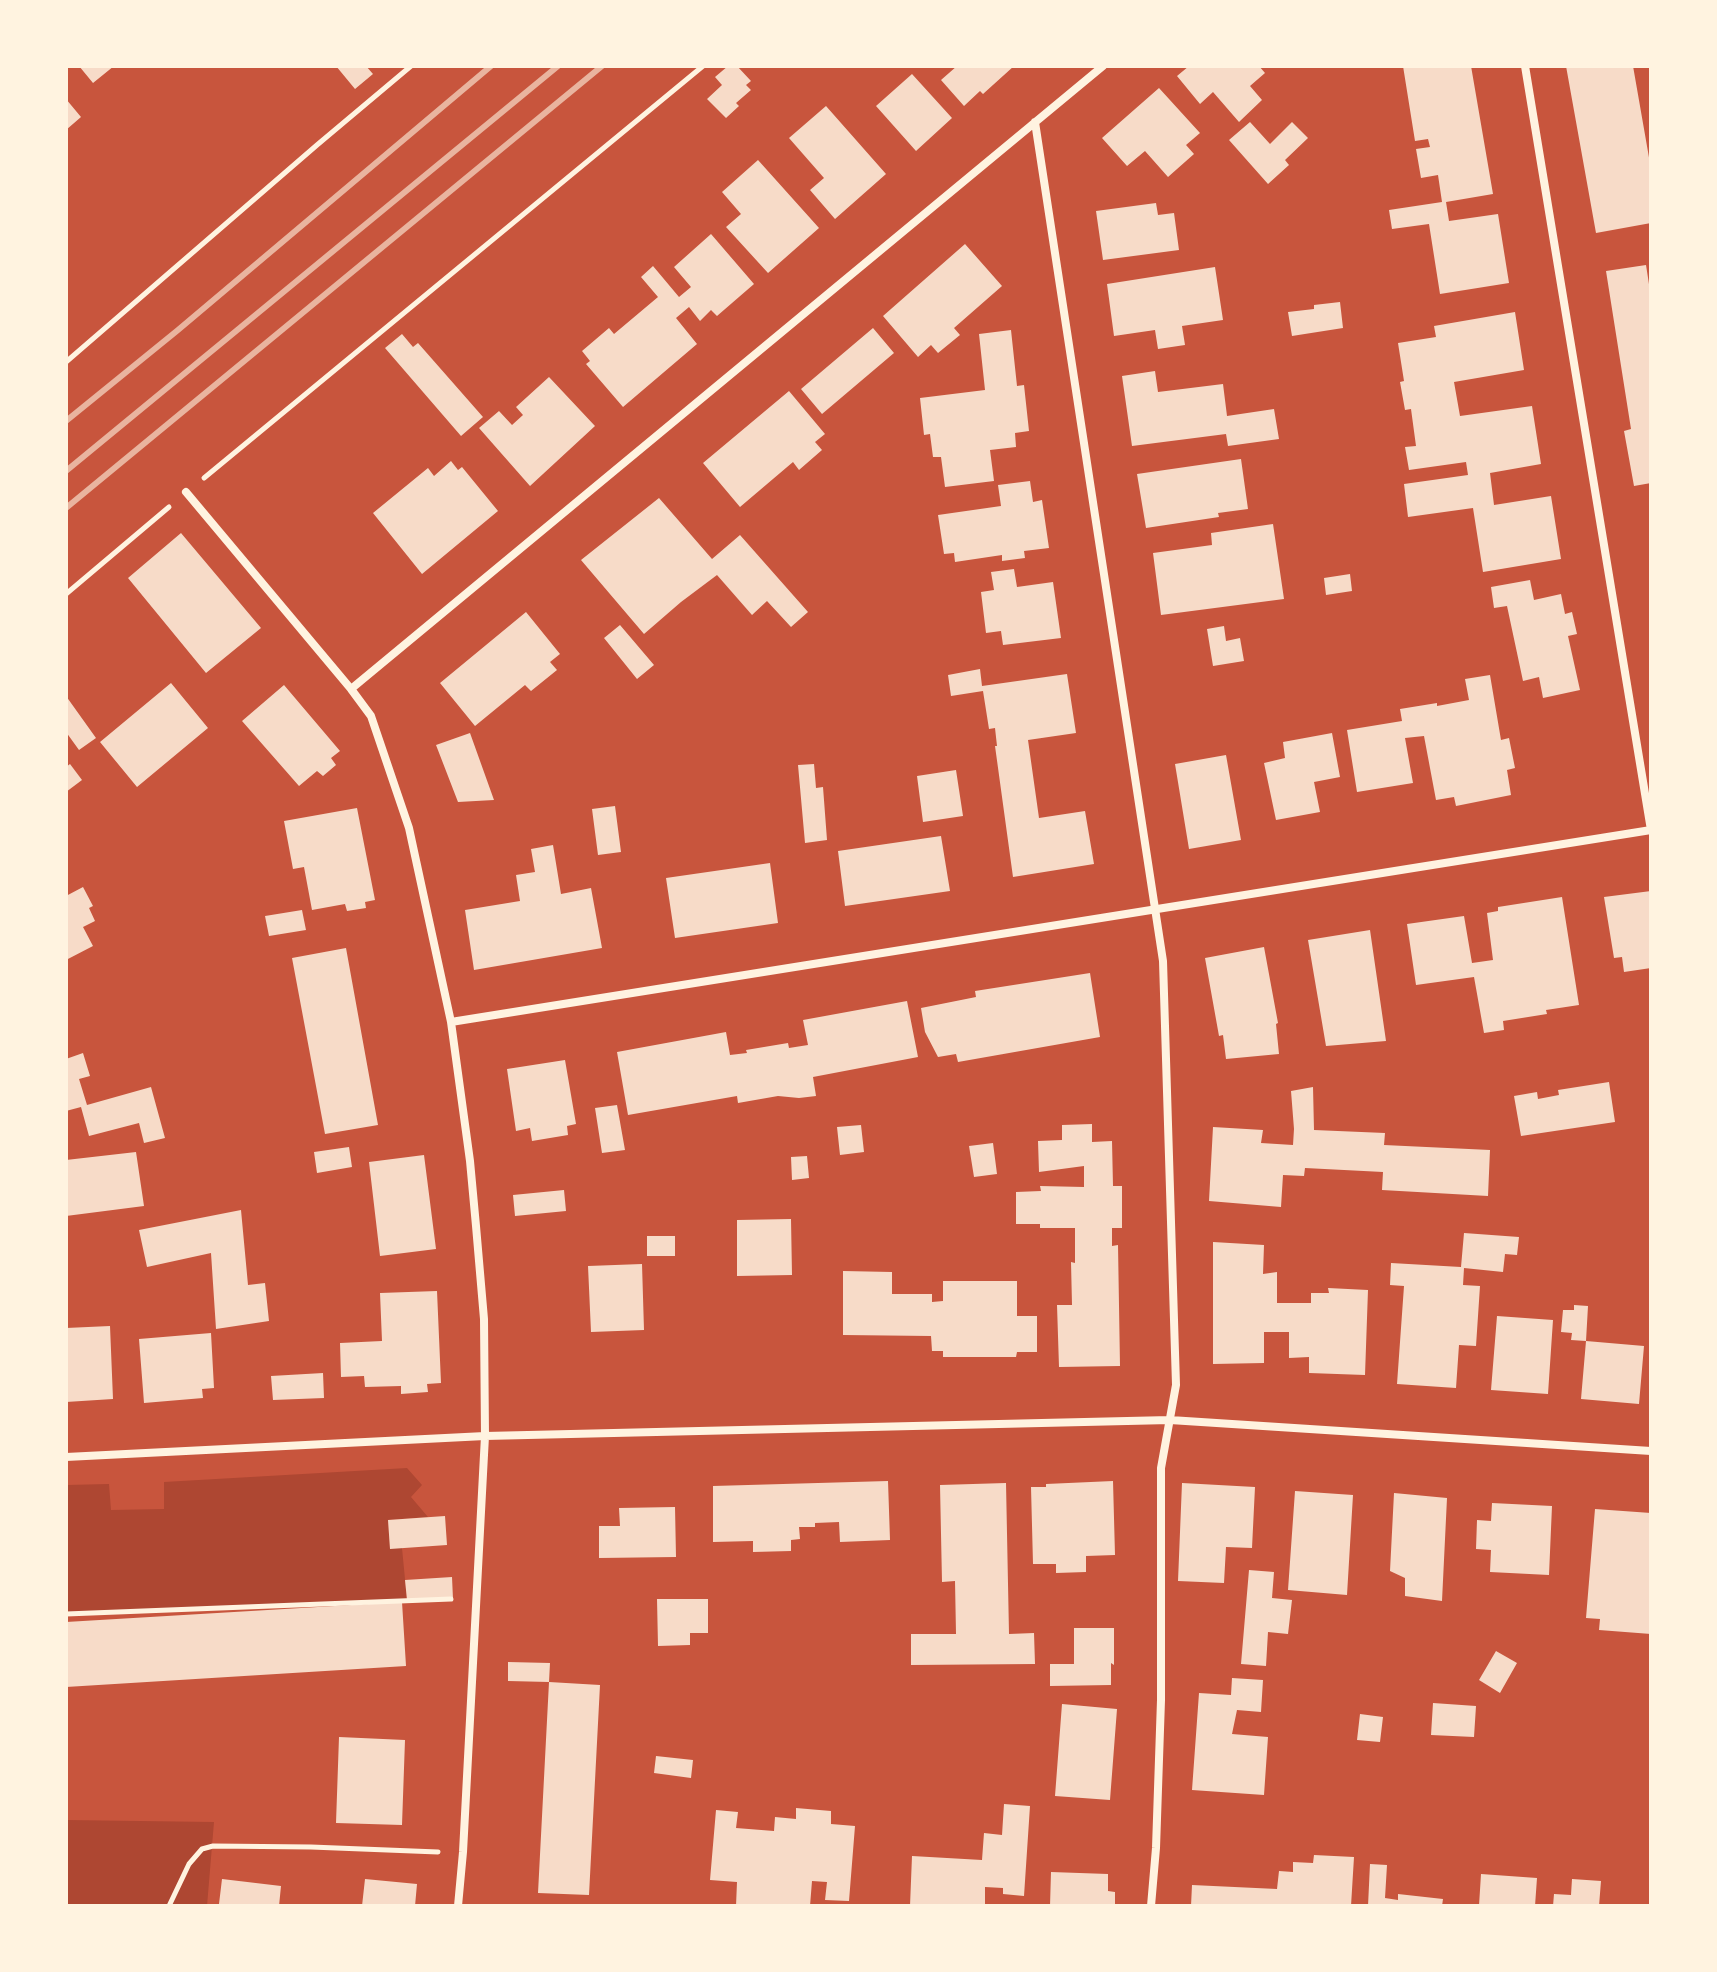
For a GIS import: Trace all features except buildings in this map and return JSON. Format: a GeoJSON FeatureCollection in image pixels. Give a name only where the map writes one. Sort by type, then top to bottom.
{"type":"FeatureCollection","features":[{"type":"Feature","properties":{"kind":"street"},"geometry":{"type":"LineString","coordinates":[[351,689],[1103,66]]}},
{"type":"Feature","properties":{"kind":"street"},"geometry":{"type":"LineString","coordinates":[[451,1022],[1651,830],[1525,66]]}},
{"type":"Feature","properties":{"kind":"street"},"geometry":{"type":"LineString","coordinates":[[1035,122],[1163,961],[1176,1385],[1161,1468],[1161,1700],[1151,1906]]}},
{"type":"Feature","properties":{"kind":"street"},"geometry":{"type":"LineString","coordinates":[[186,492],[371,716],[409,828],[451,1022],[470,1161],[484,1319],[485,1436],[458,1906]]}},
{"type":"Feature","properties":{"kind":"street"},"geometry":{"type":"LineString","coordinates":[[66,1457],[485,1436],[1170,1420],[1651,1451]]}},
{"type":"Feature","properties":{"kind":"path"},"geometry":{"type":"LineString","coordinates":[[66,362],[411,66]]}},
{"type":"Feature","properties":{"kind":"path"},"geometry":{"type":"LineString","coordinates":[[66,594],[703,66]]}},
{"type":"Feature","properties":{"kind":"path"},"geometry":{"type":"LineString","coordinates":[[66,1614],[476,1597]]}},
{"type":"Feature","properties":{"kind":"path"},"geometry":{"type":"LineString","coordinates":[[169,1906],[189,1864],[202,1849],[213,1846],[463,1852]]}},
{"type":"Feature","properties":{"kind":"shaded area"},"geometry":{"type":"Polygon","coordinates":[[[407,1468],[422,1485],[411,1497],[428,1517],[388,1520],[390,1548],[402,1548],[407,1600],[66,1614],[66,1485],[109,1484],[111,1510],[164,1509],[164,1482],[407,1468]]]}},
{"type":"Feature","properties":{"kind":"shaded area"},"geometry":{"type":"Polygon","coordinates":[[[66,1820],[214,1822],[207,1906],[66,1906],[66,1820]]]}},
{"type":"Feature","properties":{"kind":"railway"},"geometry":{"type":"LineString","coordinates":[[66,421],[491,66]]}},
{"type":"Feature","properties":{"kind":"railway"},"geometry":{"type":"LineString","coordinates":[[66,471],[558,66]]}},
{"type":"Feature","properties":{"kind":"railway"},"geometry":{"type":"LineString","coordinates":[[66,508],[602,66]]}}]}
